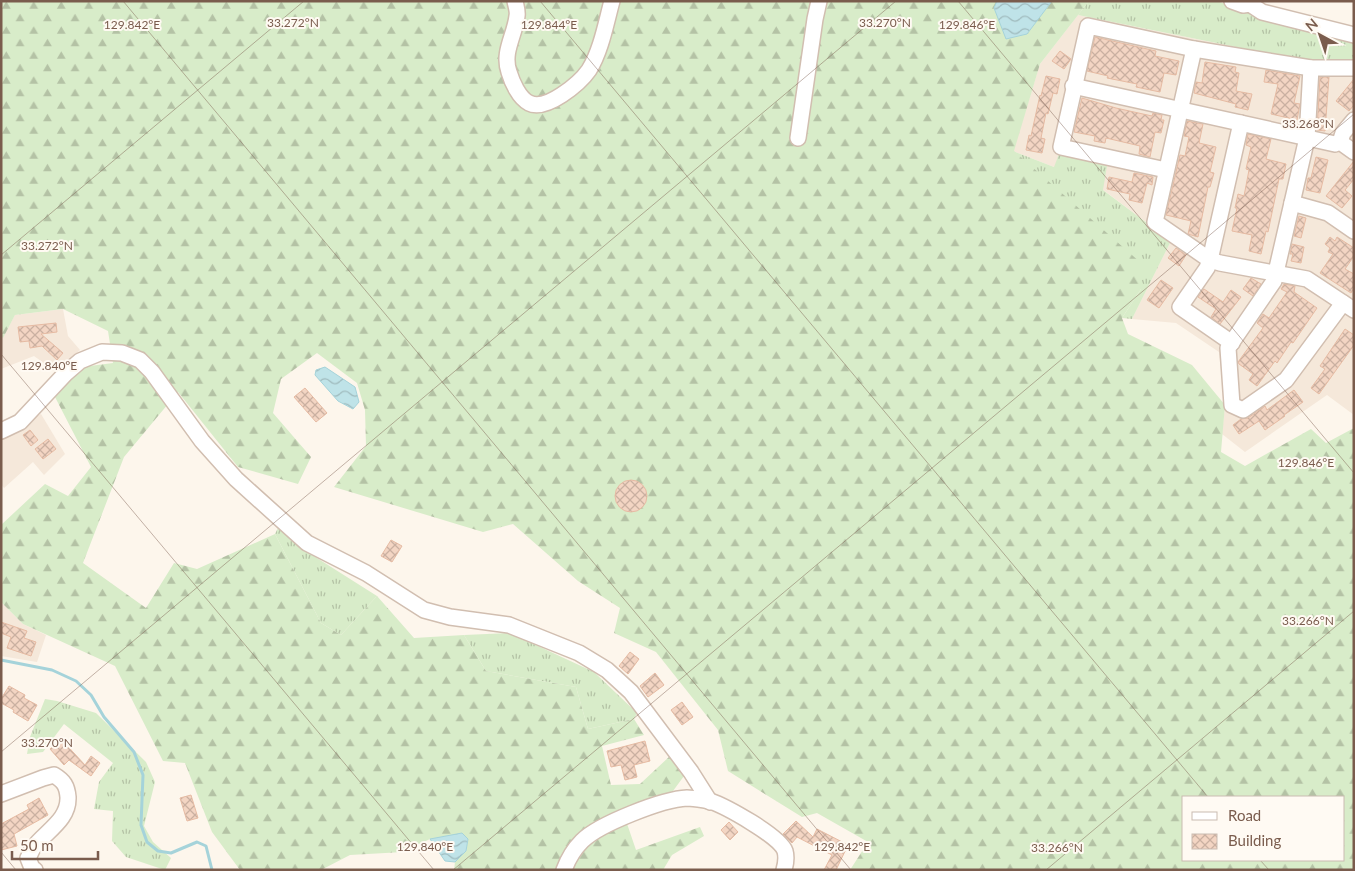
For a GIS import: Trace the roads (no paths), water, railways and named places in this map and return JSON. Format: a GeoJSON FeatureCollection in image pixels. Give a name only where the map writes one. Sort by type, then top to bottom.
{"type":"FeatureCollection","features":[{"type":"Feature","properties":{"kind":"street"},"geometry":{"type":"LineString","coordinates":[[515,1],[517,15],[506,52],[508,71],[519,94],[530,104],[542,105],[564,95],[589,70],[602,40],[612,1]]}},
{"type":"Feature","properties":{"kind":"street"},"geometry":{"type":"LineString","coordinates":[[798,138],[814,19],[819,1]]}},
{"type":"Feature","properties":{"kind":"street"},"geometry":{"type":"LineString","coordinates":[[1232,1],[1243,5],[1250,3],[1262,12],[1354,35]]}},
{"type":"Feature","properties":{"kind":"street"},"geometry":{"type":"LineString","coordinates":[[1166,170],[1061,147],[1088,26],[1194,49],[1311,68],[1354,68]]}},
{"type":"Feature","properties":{"kind":"street"},"geometry":{"type":"LineString","coordinates":[[1194,49],[1155,222],[1210,260],[1220,263],[1277,273],[1307,279],[1348,307],[1286,380],[1243,410],[1232,405],[1228,348],[1274,281],[1277,273],[1307,138],[1311,68]]}},
{"type":"Feature","properties":{"kind":"street"},"geometry":{"type":"LineString","coordinates":[[1074,86],[1335,144],[1340,142]]}},
{"type":"Feature","properties":{"kind":"street"},"geometry":{"type":"LineString","coordinates":[[1340,142],[1343,133],[1354,120]]}},
{"type":"Feature","properties":{"kind":"street"},"geometry":{"type":"LineString","coordinates":[[1232,342],[1180,307],[1207,268],[1210,260],[1241,123]]}},
{"type":"Feature","properties":{"kind":"street"},"geometry":{"type":"LineString","coordinates":[[1340,142],[1354,152]]}},
{"type":"Feature","properties":{"kind":"street"},"geometry":{"type":"LineString","coordinates":[[1292,204],[1328,213],[1354,231]]}},
{"type":"Feature","properties":{"kind":"street"},"geometry":{"type":"LineString","coordinates":[[1,431],[20,422],[65,374],[80,361],[102,352],[122,352],[140,360],[152,372],[202,442],[236,479],[307,543],[366,574],[424,610],[450,617],[509,624],[579,653],[607,670],[631,692],[691,772],[710,802]]}},
{"type":"Feature","properties":{"kind":"street"},"geometry":{"type":"LineString","coordinates":[[1,794],[54,775],[62,780],[68,789],[68,805],[62,818],[33,848],[28,858],[32,868],[35,870]]}},
{"type":"Feature","properties":{"kind":"street"},"geometry":{"type":"LineString","coordinates":[[564,870],[569,858],[582,840],[607,824],[652,806],[687,798],[710,802],[759,827],[778,841],[785,850],[787,860],[784,870]]}},
{"type":"Feature","properties":{"kind":"water"},"geometry":{"type":"Polygon","coordinates":[[[997,1],[1052,1],[1027,34],[1006,39],[994,8],[997,1]]]}},
{"type":"Feature","properties":{"kind":"water"},"geometry":{"type":"Polygon","coordinates":[[[325,367],[355,387],[359,402],[353,409],[338,401],[315,375],[316,370],[325,367]]]}},
{"type":"Feature","properties":{"kind":"water"},"geometry":{"type":"Polygon","coordinates":[[[462,833],[468,839],[466,851],[455,862],[445,861],[430,839],[462,833]]]}},
{"type":"Feature","properties":{"kind":"waterway"},"geometry":{"type":"LineString","coordinates":[[1,660],[52,670],[76,681],[91,695],[104,717],[134,752],[143,775],[141,825],[147,842],[158,851],[171,853],[197,842],[206,846],[212,870]]}}]}
